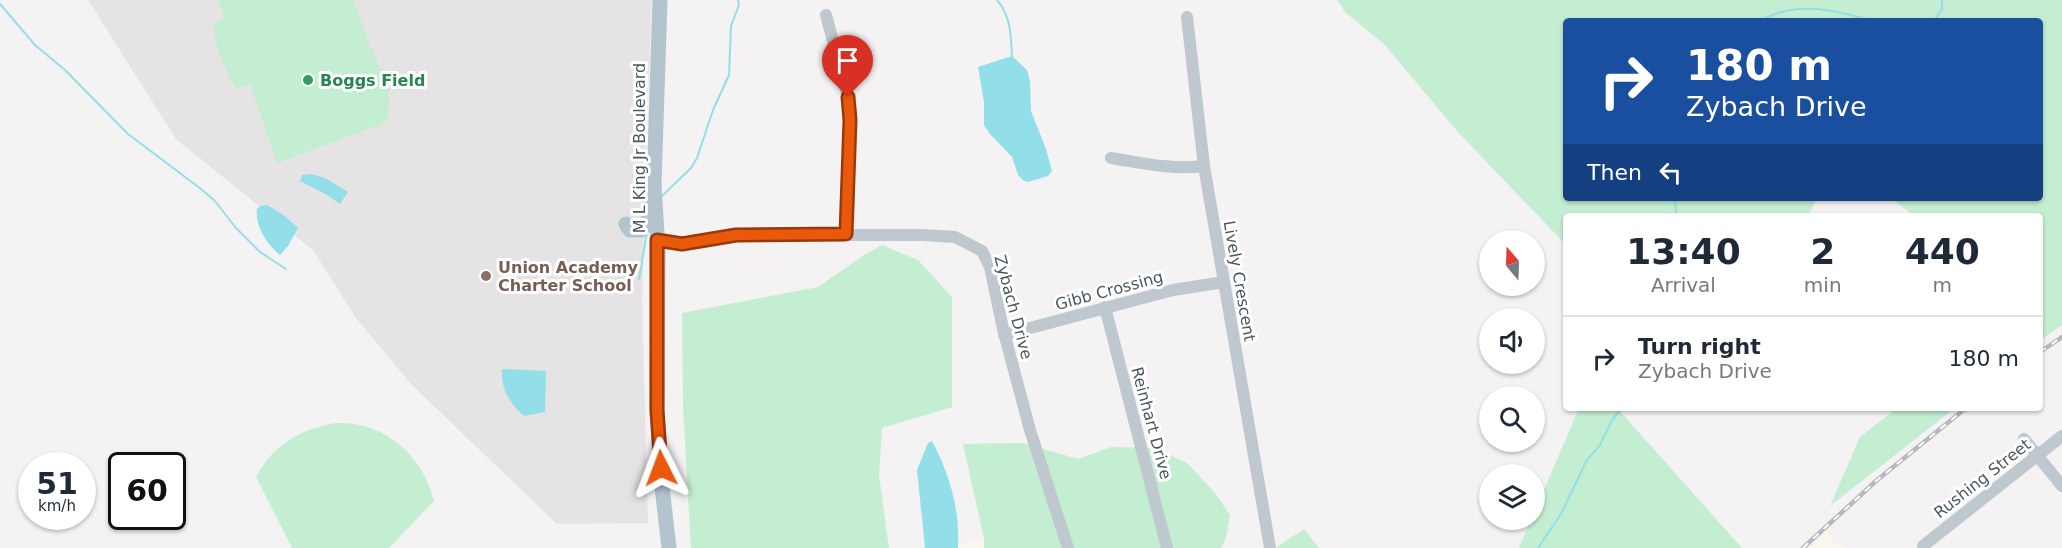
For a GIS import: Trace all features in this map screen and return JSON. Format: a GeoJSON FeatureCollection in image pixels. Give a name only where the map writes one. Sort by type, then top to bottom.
{"type":"FeatureCollection","features":[{"type":"Feature","properties":{"kind":"main road","name":"M L King Jr Boulevard"},"geometry":{"type":"LineString","coordinates":[[660,0],[654,184],[657,240],[657,410],[669,548]]}},
{"type":"Feature","properties":{"kind":"main road"},"geometry":{"type":"LineString","coordinates":[[626,224],[630,230],[641,230],[649,219],[653,54],[658,20]]}},
{"type":"Feature","properties":{"kind":"street"},"geometry":{"type":"LineString","coordinates":[[826,15],[850,110],[846,234]]}},
{"type":"Feature","properties":{"kind":"street","name":"Lively Crescent"},"geometry":{"type":"LineString","coordinates":[[1187,17],[1204,166],[1270,548]]}},
{"type":"Feature","properties":{"kind":"street"},"geometry":{"type":"LineString","coordinates":[[1111,158],[1170,168],[1204,166]]}},
{"type":"Feature","properties":{"kind":"street","name":"Zybach Drive"},"geometry":{"type":"LineString","coordinates":[[657,240],[682,244],[736,235],[846,234],[955,237],[982,251],[990,267],[1004,335],[1030,430],[1068,548]]}},
{"type":"Feature","properties":{"kind":"street","name":"Gibb Crossing"},"geometry":{"type":"LineString","coordinates":[[1004,335],[1173,290],[1224,282]]}},
{"type":"Feature","properties":{"kind":"street","name":"Reinhart Drive"},"geometry":{"type":"LineString","coordinates":[[1105,307],[1167,548]]}},
{"type":"Feature","properties":{"kind":"street","name":"Rushing Street"},"geometry":{"type":"LineString","coordinates":[[1923,546],[2062,436]]}},
{"type":"Feature","properties":{"kind":"street"},"geometry":{"type":"LineString","coordinates":[[2024,439],[2062,486]]}},
{"type":"Feature","properties":{"kind":"shaded area","name":"Union Academy Charter School"},"geometry":{"type":"Polygon","coordinates":[[[88,0],[652,0],[642,302],[648,523],[557,524],[411,384],[356,318],[313,250],[176,139],[88,0]]]}},
{"type":"Feature","properties":{"kind":"shaded area"},"geometry":{"type":"Polygon","coordinates":[[[1827,531],[1834,543],[1847,548],[1810,548],[1827,531]]]}},
{"type":"Feature","properties":{"kind":"shaded area"},"geometry":{"type":"Polygon","coordinates":[[[984,539],[984,548],[935,548],[984,539]]]}},
{"type":"Feature","properties":{"kind":"green space","name":"Boggs Field"},"geometry":{"type":"Polygon","coordinates":[[[218,0],[353,0],[389,88],[388,120],[277,163],[250,84],[237,89],[221,57],[214,23],[225,18],[218,0]]]}},
{"type":"Feature","properties":{"kind":"green space"},"geometry":{"type":"Polygon","coordinates":[[[1337,0],[2062,0],[2062,325],[2043,339],[2043,213],[1910,213],[1895,201],[2043,201],[2043,18],[1563,18],[1563,201],[1816,201],[1810,213],[1563,213],[1563,242],[1457,131],[1385,45],[1345,12],[1337,0]]]}},
{"type":"Feature","properties":{"kind":"green space"},"geometry":{"type":"Polygon","coordinates":[[[882,245],[918,260],[952,297],[952,407],[882,428],[879,475],[889,548],[691,548],[683,406],[682,313],[818,287],[882,245]]]}},
{"type":"Feature","properties":{"kind":"green space"},"geometry":{"type":"Polygon","coordinates":[[[1578,411],[1620,411],[1742,548],[1519,548],[1526,530],[1545,530],[1545,488],[1578,411]]]}},
{"type":"Feature","properties":{"kind":"green space"},"geometry":{"type":"Polygon","coordinates":[[[1893,411],[1951,411],[1830,506],[1860,437],[1893,411]]]}},
{"type":"Feature","properties":{"kind":"green space"},"geometry":{"type":"Polygon","coordinates":[[[336,423],[370,428],[399,444],[421,469],[429,484],[434,501],[389,548],[292,548],[256,477],[271,455],[289,440],[311,429],[336,423]]]}},
{"type":"Feature","properties":{"kind":"green space"},"geometry":{"type":"Polygon","coordinates":[[[1023,443],[1078,459],[1111,447],[1155,448],[1187,463],[1215,493],[1230,515],[1226,538],[1221,548],[984,548],[963,444],[1023,443]]]}},
{"type":"Feature","properties":{"kind":"green space"},"geometry":{"type":"Polygon","coordinates":[[[1304,529],[1319,548],[1277,548],[1277,547],[1304,529]]]}},
{"type":"Feature","properties":{"kind":"water"},"geometry":{"type":"Polygon","coordinates":[[[1012,56],[1027,70],[1030,81],[1031,111],[1052,171],[1048,176],[1028,182],[1018,175],[1012,157],[984,125],[984,102],[978,67],[1012,56]]]}},
{"type":"Feature","properties":{"kind":"water"},"geometry":{"type":"Polygon","coordinates":[[[311,174],[325,178],[348,192],[340,204],[300,181],[302,175],[311,174]]]}},
{"type":"Feature","properties":{"kind":"water"},"geometry":{"type":"Polygon","coordinates":[[[267,205],[285,216],[298,228],[280,255],[266,240],[258,222],[257,209],[267,205]]]}},
{"type":"Feature","properties":{"kind":"water"},"geometry":{"type":"Polygon","coordinates":[[[502,369],[546,371],[545,412],[524,416],[519,411],[510,401],[505,389],[502,369]]]}},
{"type":"Feature","properties":{"kind":"water"},"geometry":{"type":"Polygon","coordinates":[[[932,441],[953,493],[958,548],[925,548],[917,470],[928,443],[932,441]]]}},
{"type":"Feature","properties":{"kind":"waterway"},"geometry":{"type":"LineString","coordinates":[[661,197],[691,168],[697,158],[713,110],[729,75],[731,26],[739,5],[738,0]]}},
{"type":"Feature","properties":{"kind":"waterway"},"geometry":{"type":"LineString","coordinates":[[997,0],[1008,20],[1012,57]]}},
{"type":"Feature","properties":{"kind":"waterway"},"geometry":{"type":"LineString","coordinates":[[1936,18],[1942,9],[1942,0]]}},
{"type":"Feature","properties":{"kind":"waterway"},"geometry":{"type":"LineString","coordinates":[[0,4],[35,45],[65,70],[128,134],[201,189],[215,201],[236,228],[260,252],[286,269]]}},
{"type":"Feature","properties":{"kind":"waterway"},"geometry":{"type":"LineString","coordinates":[[1766,18],[1801,9],[1845,13],[1862,18]]}},
{"type":"Feature","properties":{"kind":"waterway"},"geometry":{"type":"LineString","coordinates":[[1675,201],[1676,213]]}},
{"type":"Feature","properties":{"kind":"waterway"},"geometry":{"type":"LineString","coordinates":[[639,279],[647,232]]}},
{"type":"Feature","properties":{"kind":"waterway"},"geometry":{"type":"LineString","coordinates":[[1538,548],[1561,514],[1587,460],[1600,445],[1612,420],[1620,411]]}},
{"type":"Feature","properties":{"kind":"railway"},"geometry":{"type":"LineString","coordinates":[[2043,350],[2062,337]]}},
{"type":"Feature","properties":{"kind":"railway"},"geometry":{"type":"LineString","coordinates":[[1803,548],[1876,481],[1962,411]]}},
{"type":"Feature","properties":{"kind":"place","name":"Boggs Field"},"geometry":{"type":"Point","coordinates":[308,80]}},
{"type":"Feature","properties":{"kind":"place","name":"Union Academy Charter School"},"geometry":{"type":"Point","coordinates":[486,276]}},
{"type":"Feature","properties":{"kind":"route"},"geometry":{"type":"LineString","coordinates":[[661,468],[657,410],[657,240],[682,244],[736,235],[846,234],[850,120],[848,97]]}}]}
